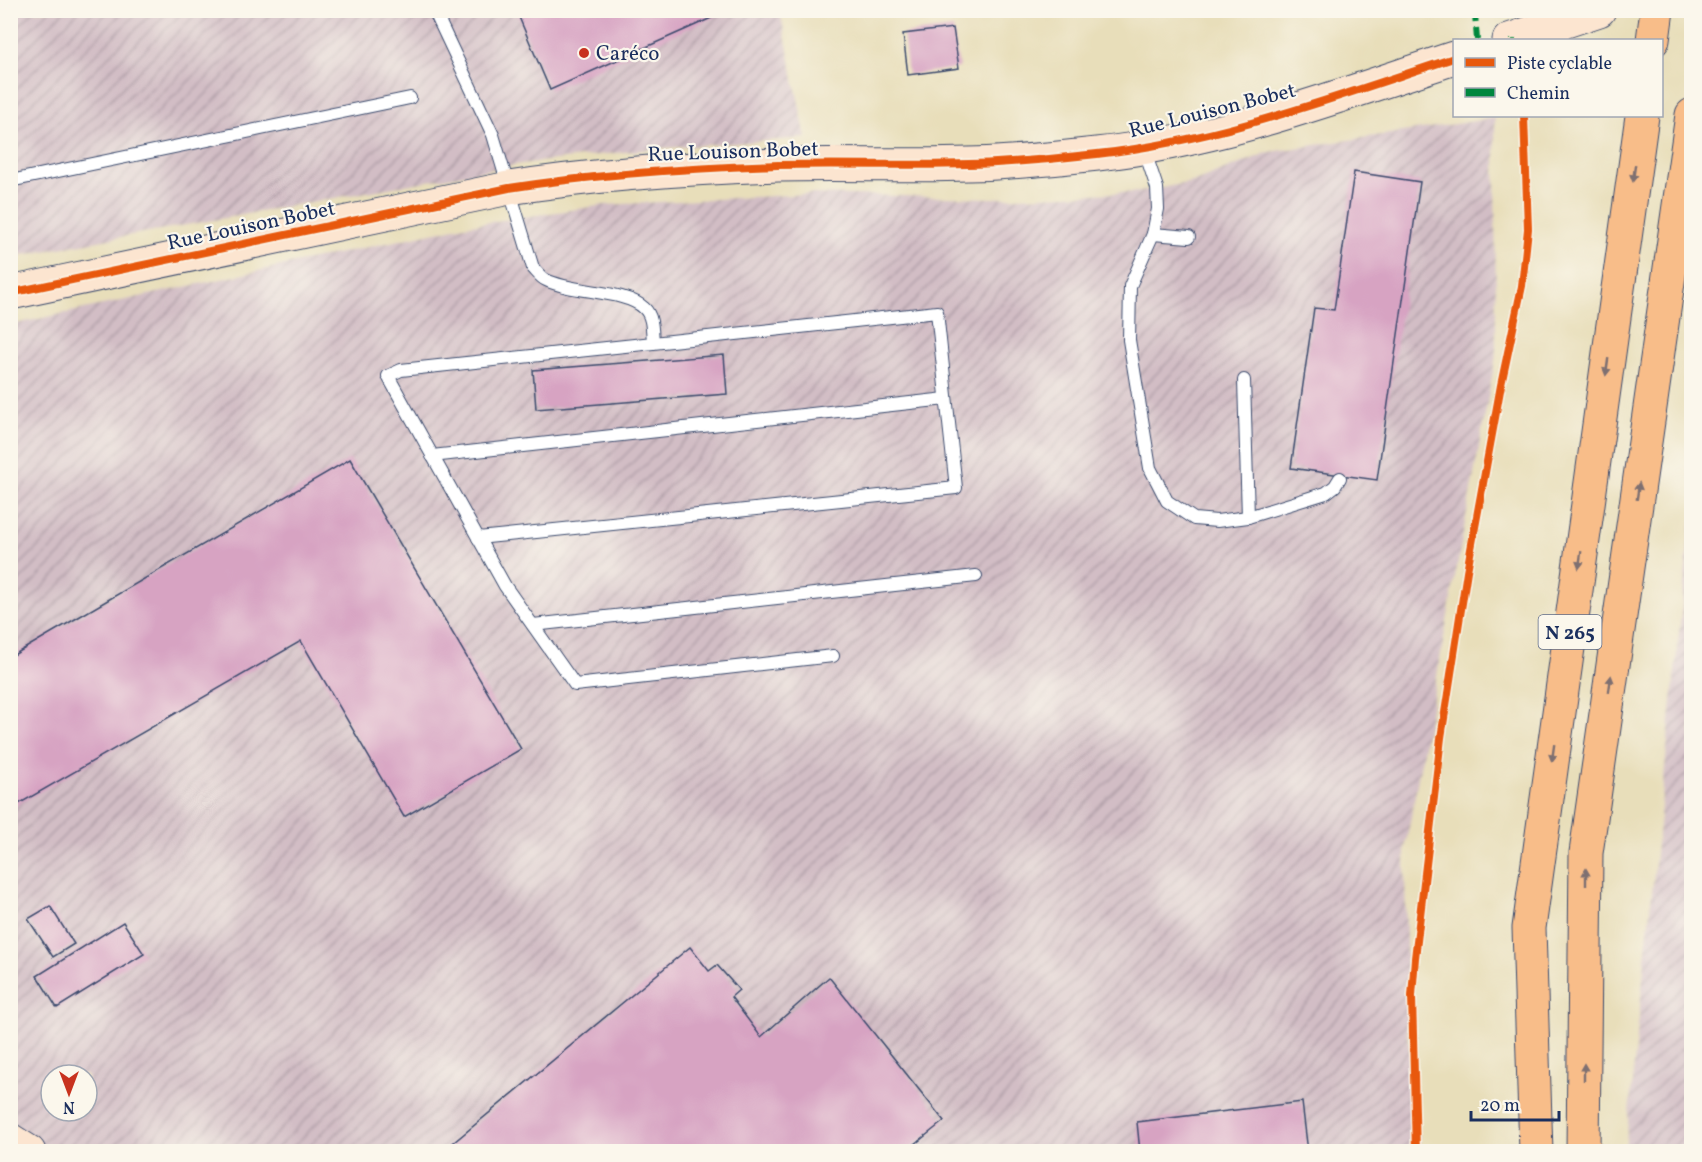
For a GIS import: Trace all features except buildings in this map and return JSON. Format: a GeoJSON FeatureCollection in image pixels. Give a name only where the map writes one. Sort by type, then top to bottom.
{"type":"FeatureCollection","features":[{"type":"Feature","properties":{"kind":"highway"},"geometry":{"type":"LineString","coordinates":[[1653,39],[1657,10]]}},
{"type":"Feature","properties":{"kind":"highway","name":"N 265"},"geometry":{"type":"LineString","coordinates":[[1583,1152],[1586,853],[1692,115]]}},
{"type":"Feature","properties":{"kind":"highway","name":"N 265"},"geometry":{"type":"LineString","coordinates":[[1536,1152],[1529,928],[1642,117]]}},
{"type":"Feature","properties":{"kind":"street"},"geometry":{"type":"LineString","coordinates":[[1512,39],[1599,10]]}},
{"type":"Feature","properties":{"kind":"street","name":"Rue Louison Bobet"},"geometry":{"type":"LineString","coordinates":[[10,293],[509,188],[559,180],[777,165],[994,163],[1097,154],[1163,145],[1292,111],[1453,59]]}},
{"type":"Feature","properties":{"kind":"street"},"geometry":{"type":"LineString","coordinates":[[10,1140],[29,1152]]}},
{"type":"Feature","properties":{"kind":"lane"},"geometry":{"type":"LineString","coordinates":[[434,10],[493,135],[532,268],[545,280],[632,300],[645,308],[651,318],[654,343]]}},
{"type":"Feature","properties":{"kind":"lane"},"geometry":{"type":"LineString","coordinates":[[10,181],[410,98]]}},
{"type":"Feature","properties":{"kind":"lane"},"geometry":{"type":"LineString","coordinates":[[1144,148],[1157,188],[1158,209],[1153,234],[1130,286],[1129,340],[1150,468],[1167,501],[1194,519],[1217,521],[1248,517],[1326,494],[1340,478]]}},
{"type":"Feature","properties":{"kind":"lane"},"geometry":{"type":"LineString","coordinates":[[1153,234],[1189,237]]}},
{"type":"Feature","properties":{"kind":"lane"},"geometry":{"type":"LineString","coordinates":[[478,537],[956,489],[937,312],[401,370],[388,376],[505,586],[575,685],[833,656]]}},
{"type":"Feature","properties":{"kind":"lane"},"geometry":{"type":"LineString","coordinates":[[1244,380],[1248,517]]}},
{"type":"Feature","properties":{"kind":"lane"},"geometry":{"type":"LineString","coordinates":[[432,456],[946,399]]}},
{"type":"Feature","properties":{"kind":"lane"},"geometry":{"type":"LineString","coordinates":[[532,625],[976,576]]}},
{"type":"Feature","properties":{"kind":"shaded area"},"geometry":{"type":"Polygon","coordinates":[[[11,11],[780,11],[806,138],[651,149],[521,164],[11,257],[11,11]]]}},
{"type":"Feature","properties":{"kind":"shaded area"},"geometry":{"type":"Polygon","coordinates":[[[1495,118],[1496,355],[1405,849],[1407,1029],[1421,1151],[11,1152],[11,325],[464,226],[604,205],[811,194],[993,198],[1140,192],[1197,181],[1269,152],[1495,118]]]}},
{"type":"Feature","properties":{"kind":"shaded area"},"geometry":{"type":"Polygon","coordinates":[[[1691,518],[1691,1151],[1625,1151],[1691,518]]]}},
{"type":"Feature","properties":{"kind":"marked path"},"geometry":{"type":"LineString","coordinates":[[1477,39],[1475,14],[1478,10]]}},
{"type":"Feature","properties":{"kind":"cycle path"},"geometry":{"type":"LineString","coordinates":[[10,293],[542,183],[643,172],[745,166],[996,163],[1143,148],[1188,139],[1278,115],[1453,58]]}},
{"type":"Feature","properties":{"kind":"cycle path"},"geometry":{"type":"LineString","coordinates":[[1416,1152],[1412,996],[1415,958],[1441,738],[1467,571],[1501,385],[1522,286],[1528,229],[1524,117]]}},
{"type":"Feature","properties":{"kind":"place","name":"Caréco"},"geometry":{"type":"Point","coordinates":[584,53]}}]}
